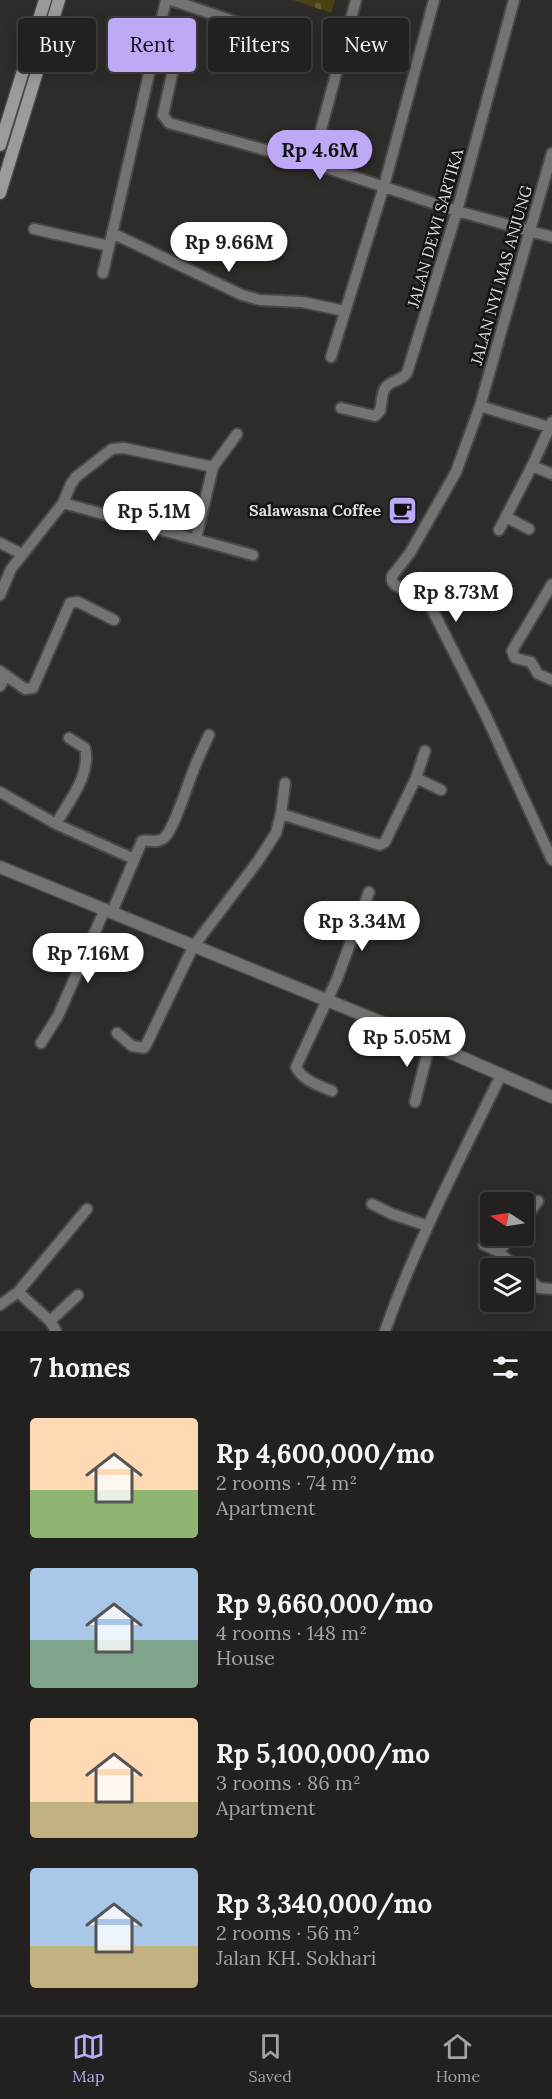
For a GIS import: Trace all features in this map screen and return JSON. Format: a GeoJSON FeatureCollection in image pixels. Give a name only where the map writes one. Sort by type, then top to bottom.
{"type":"FeatureCollection","features":[{"type":"Feature","properties":{"kind":"main road"},"geometry":{"type":"LineString","coordinates":[[0,145],[4,116],[43,0]]}},
{"type":"Feature","properties":{"kind":"main road"},"geometry":{"type":"LineString","coordinates":[[0,193],[59,0]]}},
{"type":"Feature","properties":{"kind":"street"},"geometry":{"type":"LineString","coordinates":[[102,273],[166,0]]}},
{"type":"Feature","properties":{"kind":"street"},"geometry":{"type":"LineString","coordinates":[[171,0],[224,18]]}},
{"type":"Feature","properties":{"kind":"street"},"geometry":{"type":"LineString","coordinates":[[312,163],[356,0]]}},
{"type":"Feature","properties":{"kind":"street"},"geometry":{"type":"LineString","coordinates":[[331,357],[384,186],[434,0]]}},
{"type":"Feature","properties":{"kind":"street","name":"JALAN DEWI SARTIKA"},"geometry":{"type":"LineString","coordinates":[[341,408],[375,416],[381,411],[384,389],[407,373],[457,211],[514,0]]}},
{"type":"Feature","properties":{"kind":"street"},"geometry":{"type":"LineString","coordinates":[[173,72],[164,115],[170,123],[312,163],[457,211],[552,237]]}},
{"type":"Feature","properties":{"kind":"street","name":"JALAN NYI MAS ANJUNG"},"geometry":{"type":"LineString","coordinates":[[552,153],[480,406],[456,472],[410,553],[392,576],[392,581],[400,588],[428,601],[486,716],[552,860]]}},
{"type":"Feature","properties":{"kind":"street"},"geometry":{"type":"LineString","coordinates":[[34,229],[109,246]]}},
{"type":"Feature","properties":{"kind":"street"},"geometry":{"type":"LineString","coordinates":[[112,233],[242,295],[260,300],[302,302],[345,311]]}},
{"type":"Feature","properties":{"kind":"street"},"geometry":{"type":"LineString","coordinates":[[480,406],[552,426],[499,530]]}},
{"type":"Feature","properties":{"kind":"street"},"geometry":{"type":"LineString","coordinates":[[196,538],[213,467],[237,434]]}},
{"type":"Feature","properties":{"kind":"street"},"geometry":{"type":"LineString","coordinates":[[0,595],[7,576],[63,503],[76,477],[112,449],[124,448],[213,467]]}},
{"type":"Feature","properties":{"kind":"street"},"geometry":{"type":"LineString","coordinates":[[532,466],[552,474]]}},
{"type":"Feature","properties":{"kind":"street"},"geometry":{"type":"LineString","coordinates":[[63,503],[253,555]]}},
{"type":"Feature","properties":{"kind":"street"},"geometry":{"type":"LineString","coordinates":[[506,517],[529,529]]}},
{"type":"Feature","properties":{"kind":"street"},"geometry":{"type":"LineString","coordinates":[[0,543],[22,554]]}},
{"type":"Feature","properties":{"kind":"street"},"geometry":{"type":"LineString","coordinates":[[552,584],[512,651],[515,658],[531,662],[538,674],[552,680]]}},
{"type":"Feature","properties":{"kind":"street"},"geometry":{"type":"LineString","coordinates":[[0,686],[3,673],[25,689],[33,688],[70,603],[78,602],[114,620]]}},
{"type":"Feature","properties":{"kind":"street"},"geometry":{"type":"LineString","coordinates":[[41,1043],[58,1016],[142,841],[163,840],[169,831],[209,735]]}},
{"type":"Feature","properties":{"kind":"street"},"geometry":{"type":"LineString","coordinates":[[56,825],[86,765],[85,748],[69,738]]}},
{"type":"Feature","properties":{"kind":"street"},"geometry":{"type":"LineString","coordinates":[[280,814],[380,845],[385,842],[416,778],[425,751]]}},
{"type":"Feature","properties":{"kind":"street"},"geometry":{"type":"LineString","coordinates":[[416,778],[441,790]]}},
{"type":"Feature","properties":{"kind":"street"},"geometry":{"type":"LineString","coordinates":[[117,1033],[132,1046],[144,1048],[193,946],[258,861],[276,833],[285,783]]}},
{"type":"Feature","properties":{"kind":"street"},"geometry":{"type":"LineString","coordinates":[[0,792],[56,825],[134,859]]}},
{"type":"Feature","properties":{"kind":"street"},"geometry":{"type":"LineString","coordinates":[[0,867],[328,1000],[552,1097]]}},
{"type":"Feature","properties":{"kind":"street"},"geometry":{"type":"LineString","coordinates":[[332,1091],[304,1078],[296,1067],[328,1000],[369,892]]}},
{"type":"Feature","properties":{"kind":"street"},"geometry":{"type":"LineString","coordinates":[[415,1102],[430,1043]]}},
{"type":"Feature","properties":{"kind":"street"},"geometry":{"type":"LineString","coordinates":[[385,1331],[396,1298],[428,1226],[501,1075]]}},
{"type":"Feature","properties":{"kind":"street"},"geometry":{"type":"LineString","coordinates":[[534,1206],[538,1201]]}},
{"type":"Feature","properties":{"kind":"street"},"geometry":{"type":"LineString","coordinates":[[372,1204],[392,1214],[428,1226]]}},
{"type":"Feature","properties":{"kind":"street"},"geometry":{"type":"LineString","coordinates":[[0,1305],[18,1293],[87,1209]]}},
{"type":"Feature","properties":{"kind":"street"},"geometry":{"type":"LineString","coordinates":[[486,1246],[506,1258]]}},
{"type":"Feature","properties":{"kind":"street"},"geometry":{"type":"LineString","coordinates":[[499,1252],[504,1246]]}},
{"type":"Feature","properties":{"kind":"street"},"geometry":{"type":"LineString","coordinates":[[534,1283],[539,1288],[552,1289]]}},
{"type":"Feature","properties":{"kind":"street"},"geometry":{"type":"LineString","coordinates":[[18,1293],[50,1321],[56,1331]]}},
{"type":"Feature","properties":{"kind":"street"},"geometry":{"type":"LineString","coordinates":[[50,1321],[78,1295]]}},
{"type":"Feature","properties":{"kind":"green space"},"geometry":{"type":"Polygon","coordinates":[[[293,0],[335,0],[331,13],[293,0]]]}},
{"type":"Feature","properties":{"kind":"place","name":"Salawasna Coffee"},"geometry":{"type":"Point","coordinates":[402,510]}}]}
